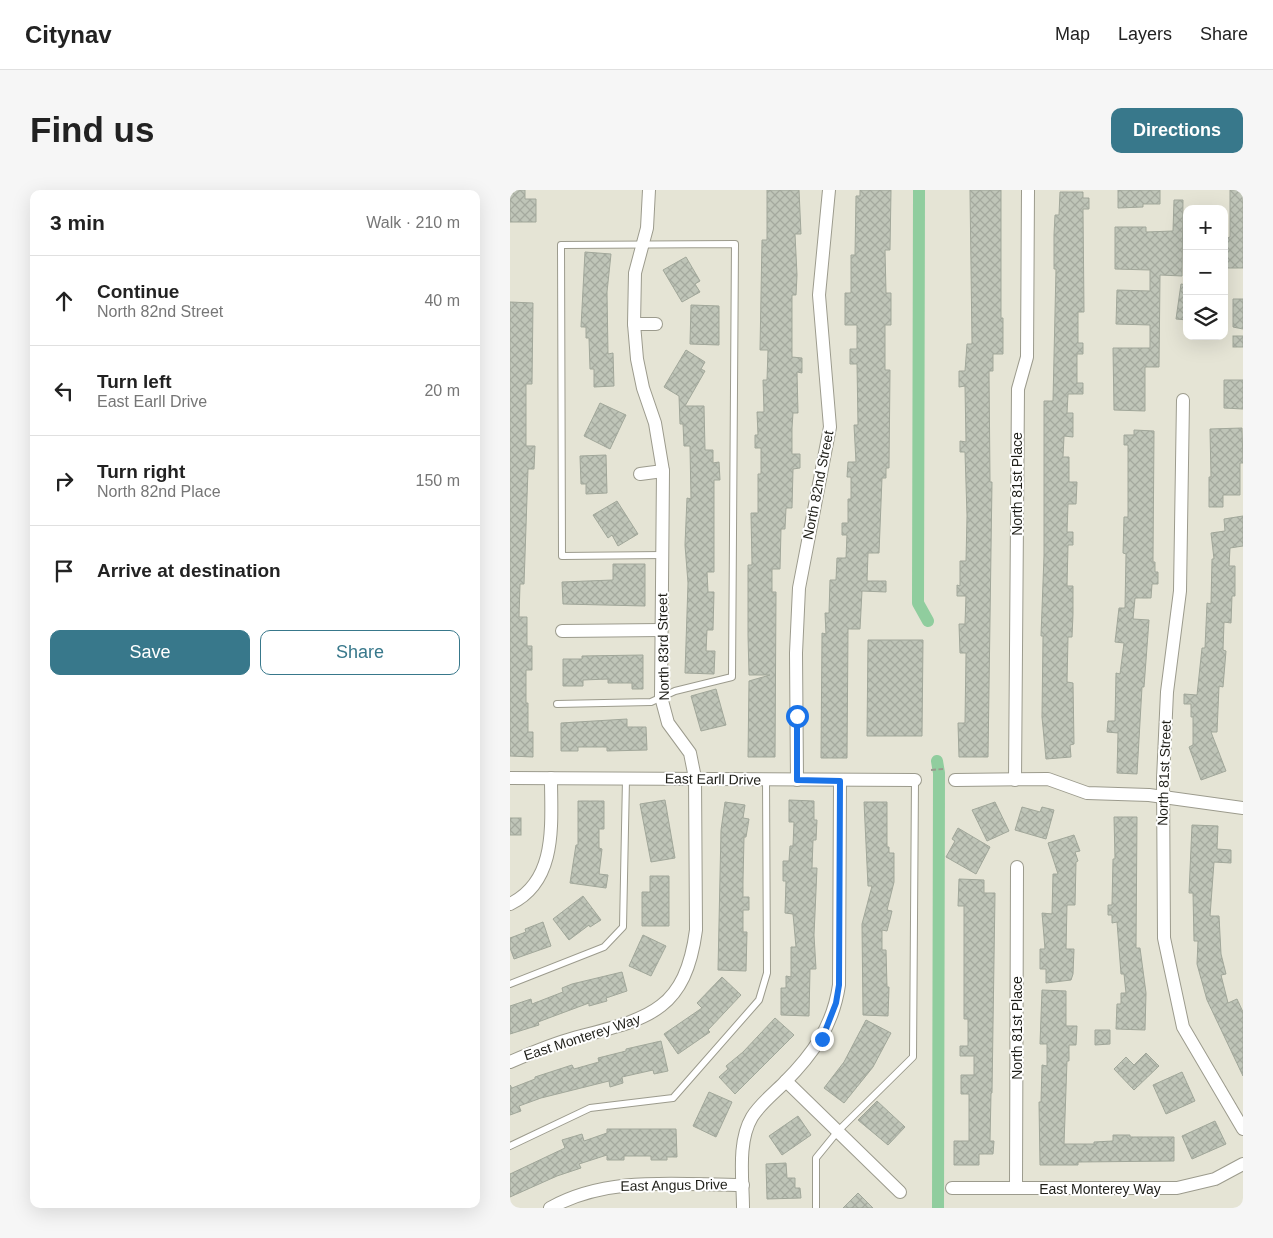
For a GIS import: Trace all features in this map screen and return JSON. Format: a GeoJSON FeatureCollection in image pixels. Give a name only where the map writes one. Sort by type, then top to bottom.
{"type":"FeatureCollection","features":[{"type":"Feature","properties":{"kind":"street","name":"North 83rd Street"},"geometry":{"type":"LineString","coordinates":[[649,190],[647,228],[641,245],[636,273],[634,324],[637,359],[643,388],[656,423],[663,471],[661,697],[668,723],[690,753],[695,778],[696,930],[690,964]]}},
{"type":"Feature","properties":{"kind":"street","name":"North 82nd Street"},"geometry":{"type":"LineString","coordinates":[[797,780],[796,653],[799,588],[808,535],[822,480],[830,427],[819,295],[829,190]]}},
{"type":"Feature","properties":{"kind":"street","name":"North 81st Place"},"geometry":{"type":"LineString","coordinates":[[1015,780],[1018,389],[1027,357],[1028,190]]}},
{"type":"Feature","properties":{"kind":"street"},"geometry":{"type":"LineString","coordinates":[[634,324],[656,324]]}},
{"type":"Feature","properties":{"kind":"street","name":"North 81st Street"},"geometry":{"type":"LineString","coordinates":[[1183,400],[1180,591],[1167,692],[1163,796],[1164,938],[1183,1027],[1243,1129]]}},
{"type":"Feature","properties":{"kind":"street"},"geometry":{"type":"LineString","coordinates":[[640,474],[663,471]]}},
{"type":"Feature","properties":{"kind":"street"},"geometry":{"type":"LineString","coordinates":[[562,631],[661,630]]}},
{"type":"Feature","properties":{"kind":"street","name":"East Earll Drive"},"geometry":{"type":"LineString","coordinates":[[510,778],[915,780]]}},
{"type":"Feature","properties":{"kind":"street"},"geometry":{"type":"LineString","coordinates":[[510,904],[534,887],[544,868],[551,843],[551,778]]}},
{"type":"Feature","properties":{"kind":"street"},"geometry":{"type":"LineString","coordinates":[[955,780],[1048,779],[1087,793],[1163,796],[1243,808]]}},
{"type":"Feature","properties":{"kind":"street"},"geometry":{"type":"LineString","coordinates":[[743,1208],[743,1146],[752,1117],[808,1058],[822,1039],[836,1003],[839,985],[840,781]]}},
{"type":"Feature","properties":{"kind":"street","name":"North 81st Place"},"geometry":{"type":"LineString","coordinates":[[1016,1188],[1017,867]]}},
{"type":"Feature","properties":{"kind":"street","name":"East Monterey Way"},"geometry":{"type":"LineString","coordinates":[[510,1062],[572,1039],[620,1027],[645,1018],[673,994],[690,964]]}},
{"type":"Feature","properties":{"kind":"street"},"geometry":{"type":"LineString","coordinates":[[786,1081],[900,1192]]}},
{"type":"Feature","properties":{"kind":"street","name":"East Monterey Way"},"geometry":{"type":"LineString","coordinates":[[952,1188],[1177,1188],[1215,1179],[1243,1164]]}},
{"type":"Feature","properties":{"kind":"street","name":"East Angus Drive"},"geometry":{"type":"LineString","coordinates":[[550,1208],[563,1205],[602,1187],[626,1184],[743,1185]]}},
{"type":"Feature","properties":{"kind":"lane"},"geometry":{"type":"LineString","coordinates":[[558,704],[651,702],[675,691],[732,677],[734,244],[561,245],[562,556],[663,556]]}},
{"type":"Feature","properties":{"kind":"lane"},"geometry":{"type":"LineString","coordinates":[[510,984],[604,948],[623,927],[626,779]]}},
{"type":"Feature","properties":{"kind":"lane"},"geometry":{"type":"LineString","coordinates":[[510,1146],[590,1108],[673,1098],[759,1000],[767,973],[766,779]]}},
{"type":"Feature","properties":{"kind":"lane"},"geometry":{"type":"LineString","coordinates":[[816,1208],[816,1158],[838,1131],[913,1057],[915,780]]}},
{"type":"Feature","properties":{"kind":"path"},"geometry":{"type":"LineString","coordinates":[[931,770],[943,769]]}},
{"type":"Feature","properties":{"kind":"building"},"geometry":{"type":"Polygon","coordinates":[[[510,190],[525,190],[525,199],[536,199],[536,222],[510,222],[510,190]]]}},
{"type":"Feature","properties":{"kind":"building"},"geometry":{"type":"Polygon","coordinates":[[[767,190],[799,190],[801,234],[795,234],[797,275],[796,295],[792,295],[792,357],[802,358],[802,373],[797,372],[798,413],[793,413],[792,454],[800,454],[800,468],[793,469],[792,508],[786,508],[785,529],[781,529],[780,569],[772,569],[772,592],[776,592],[775,757],[748,757],[749,681],[770,675],[749,675],[748,635],[748,565],[752,565],[751,513],[758,513],[758,474],[761,474],[761,448],[755,448],[755,435],[758,435],[757,412],[764,412],[763,380],[767,380],[768,350],[760,350],[762,240],[767,240],[767,190]]]}},
{"type":"Feature","properties":{"kind":"building"},"geometry":{"type":"Polygon","coordinates":[[[860,190],[891,190],[890,250],[885,250],[886,293],[891,293],[891,325],[885,325],[885,370],[890,370],[889,468],[886,468],[886,478],[882,478],[879,553],[868,553],[867,581],[886,581],[886,592],[862,591],[860,629],[848,629],[847,758],[821,758],[822,633],[826,634],[825,613],[829,613],[830,580],[836,580],[837,558],[846,558],[847,535],[842,535],[842,523],[848,523],[848,499],[851,499],[851,477],[847,477],[848,462],[856,462],[854,425],[858,425],[857,364],[850,364],[850,349],[857,349],[857,325],[845,325],[845,293],[851,293],[851,255],[855,255],[856,196],[860,196],[860,190]]]}},
{"type":"Feature","properties":{"kind":"building"},"geometry":{"type":"Polygon","coordinates":[[[970,190],[1001,190],[1001,318],[1003,318],[1003,354],[993,354],[993,371],[989,371],[990,482],[992,482],[988,757],[959,757],[958,723],[965,723],[966,653],[960,653],[959,624],[965,624],[966,596],[957,596],[957,585],[960,586],[960,561],[966,561],[967,516],[965,452],[960,452],[960,441],[966,442],[965,386],[959,387],[959,371],[965,371],[967,344],[972,344],[970,190]]]}},
{"type":"Feature","properties":{"kind":"building"},"geometry":{"type":"Polygon","coordinates":[[[1118,190],[1160,190],[1160,204],[1143,204],[1143,207],[1118,208],[1118,190]]]}},
{"type":"Feature","properties":{"kind":"building"},"geometry":{"type":"Polygon","coordinates":[[[1230,190],[1243,190],[1243,268],[1228,268],[1228,238],[1230,237],[1230,190]]]}},
{"type":"Feature","properties":{"kind":"building"},"geometry":{"type":"Polygon","coordinates":[[[1060,192],[1083,192],[1083,198],[1089,198],[1089,209],[1083,209],[1084,312],[1078,312],[1078,343],[1083,343],[1083,354],[1077,354],[1077,383],[1083,383],[1083,394],[1068,394],[1067,413],[1073,413],[1073,437],[1064,436],[1063,457],[1069,457],[1069,482],[1077,482],[1076,504],[1068,504],[1067,532],[1073,532],[1073,545],[1068,545],[1067,586],[1073,586],[1073,614],[1072,637],[1068,637],[1067,682],[1073,683],[1074,744],[1070,745],[1071,757],[1046,759],[1042,717],[1043,636],[1041,636],[1044,556],[1044,401],[1053,401],[1056,269],[1054,269],[1054,235],[1055,215],[1059,215],[1060,192]]]}},
{"type":"Feature","properties":{"kind":"building"},"geometry":{"type":"Polygon","coordinates":[[[1174,200],[1183,200],[1182,276],[1160,275],[1159,367],[1145,367],[1145,411],[1114,410],[1113,348],[1150,348],[1150,325],[1116,324],[1117,290],[1150,291],[1150,270],[1115,269],[1115,227],[1146,227],[1146,232],[1173,231],[1174,200]]]}},
{"type":"Feature","properties":{"kind":"building"},"geometry":{"type":"Polygon","coordinates":[[[585,252],[611,254],[607,292],[608,354],[613,353],[614,386],[594,387],[594,369],[590,369],[589,338],[586,338],[586,327],[581,327],[585,252]]]}},
{"type":"Feature","properties":{"kind":"building"},"geometry":{"type":"Polygon","coordinates":[[[686,257],[700,281],[695,284],[700,292],[682,302],[663,270],[686,257]]]}},
{"type":"Feature","properties":{"kind":"building"},"geometry":{"type":"Polygon","coordinates":[[[1181,284],[1183,284],[1183,320],[1176,319],[1181,284]]]}},
{"type":"Feature","properties":{"kind":"building"},"geometry":{"type":"Polygon","coordinates":[[[1233,299],[1243,299],[1243,329],[1233,327],[1233,299]]]}},
{"type":"Feature","properties":{"kind":"building"},"geometry":{"type":"Polygon","coordinates":[[[510,302],[533,303],[532,384],[526,384],[526,446],[535,446],[534,469],[528,469],[524,584],[520,584],[519,617],[527,617],[527,646],[532,646],[532,670],[526,670],[526,703],[528,703],[528,732],[533,732],[533,757],[510,756],[510,302]]]}},
{"type":"Feature","properties":{"kind":"building"},"geometry":{"type":"Polygon","coordinates":[[[691,305],[719,306],[719,345],[690,344],[691,305]]]}},
{"type":"Feature","properties":{"kind":"building"},"geometry":{"type":"Polygon","coordinates":[[[1233,336],[1243,336],[1243,347],[1233,347],[1233,336]]]}},
{"type":"Feature","properties":{"kind":"building"},"geometry":{"type":"Polygon","coordinates":[[[686,350],[705,362],[701,369],[705,371],[685,406],[704,406],[705,450],[713,450],[713,463],[719,462],[720,480],[714,480],[714,572],[707,572],[708,592],[714,592],[713,630],[707,630],[706,651],[715,651],[714,674],[685,673],[688,583],[685,545],[687,498],[691,499],[690,446],[684,446],[683,424],[680,424],[679,396],[664,387],[686,350]]]}},
{"type":"Feature","properties":{"kind":"building"},"geometry":{"type":"Polygon","coordinates":[[[1224,380],[1243,380],[1243,409],[1224,408],[1224,380]]]}},
{"type":"Feature","properties":{"kind":"building"},"geometry":{"type":"Polygon","coordinates":[[[600,403],[626,415],[610,449],[584,436],[600,403]]]}},
{"type":"Feature","properties":{"kind":"building"},"geometry":{"type":"Polygon","coordinates":[[[1242,428],[1243,463],[1240,463],[1240,495],[1223,495],[1223,507],[1209,507],[1209,477],[1211,477],[1210,429],[1242,428]]]}},
{"type":"Feature","properties":{"kind":"building"},"geometry":{"type":"Polygon","coordinates":[[[1134,430],[1154,431],[1153,562],[1155,562],[1155,572],[1158,572],[1158,584],[1152,584],[1151,598],[1135,598],[1133,619],[1149,620],[1144,687],[1142,687],[1137,774],[1117,773],[1118,733],[1107,732],[1108,721],[1115,721],[1116,673],[1120,674],[1124,643],[1115,642],[1119,608],[1125,608],[1126,554],[1123,553],[1124,517],[1128,517],[1128,445],[1124,445],[1124,435],[1134,435],[1134,430]]]}},
{"type":"Feature","properties":{"kind":"building"},"geometry":{"type":"Polygon","coordinates":[[[606,455],[607,493],[586,494],[586,484],[581,484],[580,456],[606,455]]]}},
{"type":"Feature","properties":{"kind":"building"},"geometry":{"type":"Polygon","coordinates":[[[617,501],[638,534],[618,546],[612,535],[608,538],[593,515],[617,501]]]}},
{"type":"Feature","properties":{"kind":"building"},"geometry":{"type":"Polygon","coordinates":[[[1243,516],[1243,546],[1230,548],[1229,566],[1235,566],[1235,596],[1232,596],[1231,623],[1224,622],[1223,650],[1226,651],[1223,687],[1219,686],[1217,732],[1211,732],[1226,771],[1201,780],[1189,747],[1193,745],[1193,717],[1191,717],[1191,704],[1184,704],[1184,694],[1197,695],[1202,648],[1205,648],[1207,603],[1211,604],[1212,559],[1214,559],[1211,533],[1225,531],[1224,519],[1243,516]]]}},
{"type":"Feature","properties":{"kind":"building"},"geometry":{"type":"Polygon","coordinates":[[[613,564],[645,564],[645,606],[563,604],[562,582],[613,580],[613,564]]]}},
{"type":"Feature","properties":{"kind":"building"},"geometry":{"type":"Polygon","coordinates":[[[868,640],[923,640],[922,736],[867,736],[868,640]]]}},
{"type":"Feature","properties":{"kind":"building"},"geometry":{"type":"Polygon","coordinates":[[[643,655],[643,689],[632,689],[632,683],[608,683],[608,679],[583,680],[583,686],[563,686],[563,659],[582,659],[582,656],[643,655]]]}},
{"type":"Feature","properties":{"kind":"building"},"geometry":{"type":"Polygon","coordinates":[[[716,689],[726,725],[701,731],[691,696],[716,689]]]}},
{"type":"Feature","properties":{"kind":"building"},"geometry":{"type":"Polygon","coordinates":[[[627,719],[627,727],[646,727],[647,750],[607,751],[607,747],[578,747],[578,751],[561,751],[561,723],[627,719]]]}},
{"type":"Feature","properties":{"kind":"building"},"geometry":{"type":"Polygon","coordinates":[[[665,800],[675,858],[651,862],[640,804],[665,800]]]}},
{"type":"Feature","properties":{"kind":"building"},"geometry":{"type":"Polygon","coordinates":[[[789,800],[814,801],[814,820],[817,820],[816,840],[813,840],[812,868],[817,868],[814,935],[816,969],[810,969],[809,1016],[781,1015],[781,988],[786,988],[786,976],[791,977],[791,947],[796,947],[793,914],[785,913],[786,881],[783,881],[783,861],[789,861],[790,846],[793,846],[794,822],[789,822],[789,800]]]}},
{"type":"Feature","properties":{"kind":"building"},"geometry":{"type":"Polygon","coordinates":[[[578,801],[604,801],[604,829],[599,829],[599,848],[602,849],[599,874],[608,875],[606,888],[570,883],[576,845],[578,845],[578,801]]]}},
{"type":"Feature","properties":{"kind":"building"},"geometry":{"type":"Polygon","coordinates":[[[725,802],[745,805],[743,818],[749,819],[746,837],[744,837],[743,881],[743,897],[749,897],[749,910],[743,910],[743,932],[747,932],[746,971],[718,970],[721,830],[725,802]]]}},
{"type":"Feature","properties":{"kind":"building"},"geometry":{"type":"Polygon","coordinates":[[[864,802],[887,802],[887,847],[889,847],[889,853],[894,853],[894,882],[887,910],[892,911],[887,931],[882,930],[882,950],[886,950],[887,987],[889,987],[888,1016],[863,1015],[862,924],[872,886],[868,886],[864,802]]]}},
{"type":"Feature","properties":{"kind":"building"},"geometry":{"type":"Polygon","coordinates":[[[995,802],[1009,831],[987,841],[972,810],[995,802]]]}},
{"type":"Feature","properties":{"kind":"building"},"geometry":{"type":"Polygon","coordinates":[[[1022,807],[1040,812],[1042,807],[1054,810],[1046,839],[1015,830],[1022,807]]]}},
{"type":"Feature","properties":{"kind":"building"},"geometry":{"type":"Polygon","coordinates":[[[1114,817],[1137,817],[1136,948],[1140,948],[1146,993],[1145,1030],[1116,1029],[1117,1004],[1121,1004],[1121,993],[1126,993],[1124,974],[1121,974],[1117,922],[1112,923],[1112,915],[1108,915],[1108,905],[1112,905],[1113,859],[1115,859],[1114,817]]]}},
{"type":"Feature","properties":{"kind":"building"},"geometry":{"type":"Polygon","coordinates":[[[510,818],[521,818],[521,835],[510,835],[510,818]]]}},
{"type":"Feature","properties":{"kind":"building"},"geometry":{"type":"Polygon","coordinates":[[[1192,825],[1218,826],[1217,849],[1231,850],[1231,863],[1214,862],[1210,916],[1219,916],[1221,954],[1226,974],[1221,975],[1228,1003],[1237,999],[1243,1012],[1243,1076],[1207,1000],[1197,964],[1198,941],[1194,941],[1193,893],[1189,893],[1192,825]]]}},
{"type":"Feature","properties":{"kind":"building"},"geometry":{"type":"Polygon","coordinates":[[[958,828],[990,847],[976,874],[946,857],[955,841],[952,839],[958,828]]]}},
{"type":"Feature","properties":{"kind":"building"},"geometry":{"type":"Polygon","coordinates":[[[1074,835],[1080,851],[1075,852],[1078,861],[1076,862],[1075,905],[1067,905],[1066,949],[1074,949],[1073,974],[1071,980],[1046,983],[1046,969],[1040,969],[1040,949],[1045,949],[1042,913],[1052,914],[1053,874],[1058,874],[1048,843],[1074,835]]]}},
{"type":"Feature","properties":{"kind":"building"},"geometry":{"type":"Polygon","coordinates":[[[650,876],[669,876],[669,926],[642,926],[642,892],[650,892],[650,876]]]}},
{"type":"Feature","properties":{"kind":"building"},"geometry":{"type":"Polygon","coordinates":[[[959,879],[984,880],[984,893],[995,893],[990,1141],[994,1141],[993,1154],[979,1154],[979,1165],[954,1165],[954,1141],[969,1141],[969,1094],[961,1094],[961,1075],[974,1075],[974,1056],[960,1056],[960,1046],[968,1046],[968,1019],[964,1019],[964,906],[958,906],[959,879]]]}},
{"type":"Feature","properties":{"kind":"building"},"geometry":{"type":"Polygon","coordinates":[[[583,896],[601,920],[590,927],[589,925],[569,940],[553,919],[583,896]]]}},
{"type":"Feature","properties":{"kind":"building"},"geometry":{"type":"Polygon","coordinates":[[[543,922],[551,946],[514,959],[510,948],[510,938],[526,932],[525,929],[543,922]]]}},
{"type":"Feature","properties":{"kind":"building"},"geometry":{"type":"Polygon","coordinates":[[[643,935],[666,946],[651,976],[629,966],[643,935]]]}},
{"type":"Feature","properties":{"kind":"building"},"geometry":{"type":"Polygon","coordinates":[[[622,972],[627,991],[606,998],[607,1001],[589,1006],[589,1003],[538,1022],[539,1025],[510,1034],[510,1006],[531,999],[532,1004],[563,992],[562,988],[572,984],[622,972]]]}},
{"type":"Feature","properties":{"kind":"building"},"geometry":{"type":"Polygon","coordinates":[[[722,977],[741,995],[708,1030],[710,1032],[678,1054],[664,1034],[702,1008],[697,1003],[722,977]]]}},
{"type":"Feature","properties":{"kind":"building"},"geometry":{"type":"Polygon","coordinates":[[[1042,990],[1066,991],[1066,1026],[1077,1026],[1076,1045],[1069,1045],[1069,1061],[1067,1061],[1064,1144],[1094,1144],[1094,1142],[1113,1141],[1113,1135],[1174,1137],[1174,1161],[1078,1162],[1078,1165],[1040,1165],[1039,1102],[1041,1102],[1042,1065],[1047,1066],[1047,1044],[1040,1044],[1042,990]]]}},
{"type":"Feature","properties":{"kind":"building"},"geometry":{"type":"Polygon","coordinates":[[[775,1018],[794,1035],[735,1094],[719,1077],[728,1069],[726,1066],[743,1052],[775,1018]]]}},
{"type":"Feature","properties":{"kind":"building"},"geometry":{"type":"Polygon","coordinates":[[[866,1020],[891,1033],[873,1067],[844,1103],[824,1088],[844,1062],[866,1020]]]}},
{"type":"Feature","properties":{"kind":"building"},"geometry":{"type":"Polygon","coordinates":[[[1095,1030],[1110,1030],[1110,1044],[1095,1045],[1095,1030]]]}},
{"type":"Feature","properties":{"kind":"building"},"geometry":{"type":"Polygon","coordinates":[[[661,1041],[668,1071],[654,1074],[653,1070],[622,1077],[623,1083],[610,1087],[609,1081],[541,1098],[519,1106],[521,1111],[510,1115],[510,1085],[512,1088],[535,1079],[535,1077],[572,1065],[574,1069],[599,1062],[598,1058],[661,1041]]]}},
{"type":"Feature","properties":{"kind":"building"},"geometry":{"type":"Polygon","coordinates":[[[1146,1053],[1159,1066],[1134,1090],[1114,1069],[1126,1057],[1134,1065],[1146,1053]]]}},
{"type":"Feature","properties":{"kind":"building"},"geometry":{"type":"Polygon","coordinates":[[[1182,1072],[1195,1101],[1166,1114],[1153,1085],[1182,1072]]]}},
{"type":"Feature","properties":{"kind":"building"},"geometry":{"type":"Polygon","coordinates":[[[709,1092],[732,1102],[716,1137],[693,1126],[709,1092]]]}},
{"type":"Feature","properties":{"kind":"building"},"geometry":{"type":"Polygon","coordinates":[[[877,1101],[905,1127],[888,1145],[858,1120],[877,1101]]]}},
{"type":"Feature","properties":{"kind":"building"},"geometry":{"type":"Polygon","coordinates":[[[798,1116],[811,1135],[782,1155],[769,1136],[798,1116]]]}},
{"type":"Feature","properties":{"kind":"building"},"geometry":{"type":"Polygon","coordinates":[[[1215,1121],[1226,1144],[1192,1159],[1182,1136],[1215,1121]]]}},
{"type":"Feature","properties":{"kind":"building"},"geometry":{"type":"Polygon","coordinates":[[[607,1129],[676,1129],[677,1157],[667,1157],[667,1160],[651,1160],[651,1156],[624,1156],[624,1160],[607,1160],[607,1155],[579,1164],[581,1168],[557,1176],[510,1197],[510,1174],[565,1148],[562,1140],[582,1134],[584,1141],[607,1133],[607,1129]]]}},
{"type":"Feature","properties":{"kind":"building"},"geometry":{"type":"Polygon","coordinates":[[[786,1163],[787,1178],[795,1178],[795,1188],[800,1188],[801,1198],[767,1199],[766,1164],[786,1163]]]}},
{"type":"Feature","properties":{"kind":"building"},"geometry":{"type":"Polygon","coordinates":[[[858,1193],[873,1208],[843,1208],[858,1193]]]}},
{"type":"Feature","properties":{"kind":"waterway"},"geometry":{"type":"LineString","coordinates":[[919,190],[918,603],[928,621]]}},
{"type":"Feature","properties":{"kind":"waterway"},"geometry":{"type":"LineString","coordinates":[[937,761],[939,773],[938,1208]]}},
{"type":"Feature","properties":{"kind":"route"},"geometry":{"type":"LineString","coordinates":[[797,716],[797,780],[840,781],[839,985],[831,1021],[822,1039]]}}]}
